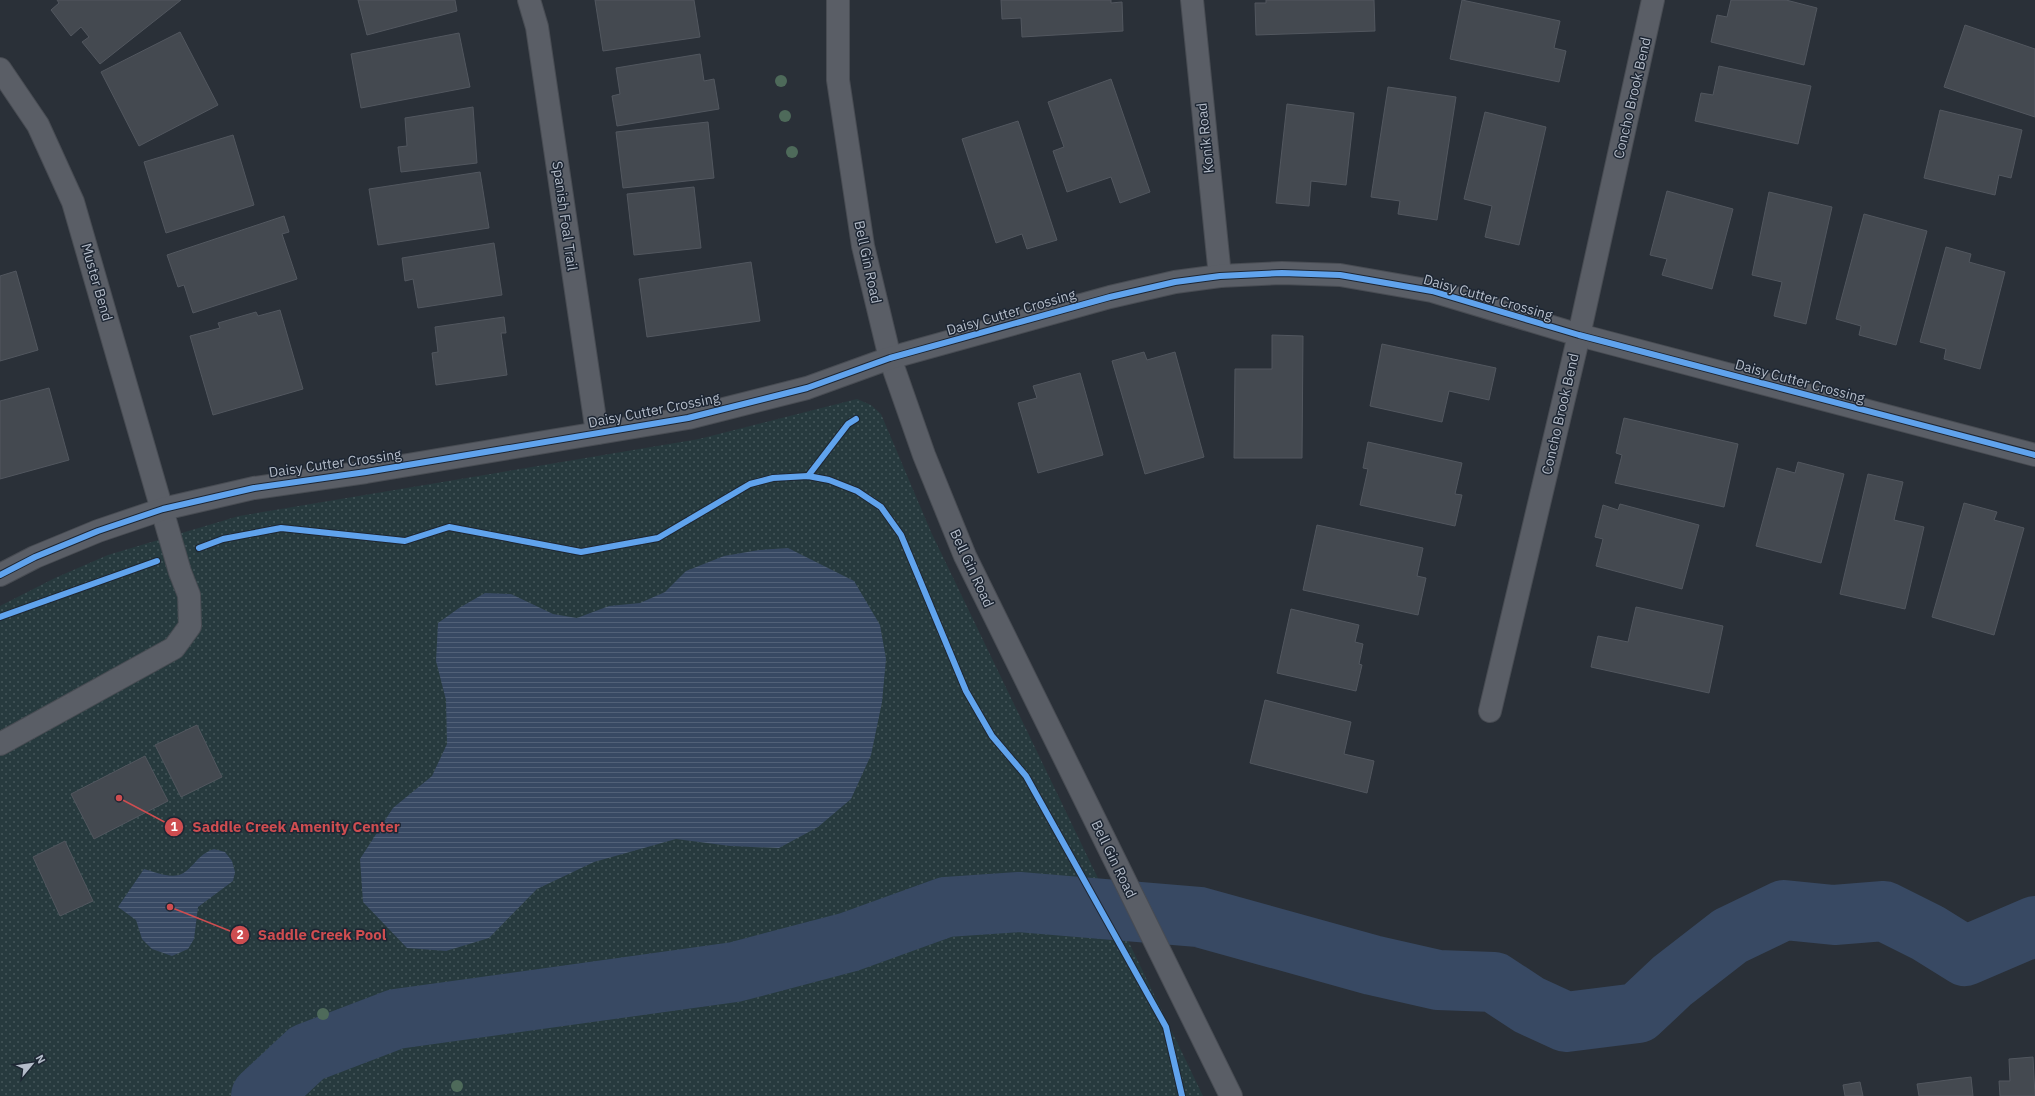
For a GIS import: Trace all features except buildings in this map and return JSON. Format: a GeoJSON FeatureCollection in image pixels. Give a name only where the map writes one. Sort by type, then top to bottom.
{"type":"FeatureCollection","features":[{"type":"Feature","properties":{"kind":"street","name":"Spanish Foal Trail"},"geometry":{"type":"LineString","coordinates":[[529,0],[537,27],[597,433]]}},
{"type":"Feature","properties":{"kind":"street","name":"Bell Gin Road"},"geometry":{"type":"LineString","coordinates":[[838,0],[838,80],[863,246],[890,358],[924,456],[965,556],[1231,1096]]}},
{"type":"Feature","properties":{"kind":"street","name":"Konik Road"},"geometry":{"type":"LineString","coordinates":[[1192,0],[1220,276]]}},
{"type":"Feature","properties":{"kind":"street","name":"Concho Brook Bend"},"geometry":{"type":"LineString","coordinates":[[1490,711],[1579,335],[1653,0]]}},
{"type":"Feature","properties":{"kind":"street","name":"Muster Bend"},"geometry":{"type":"LineString","coordinates":[[0,69],[38,125],[73,202],[189,595],[190,626],[174,648],[0,744]]}},
{"type":"Feature","properties":{"kind":"street","name":"Daisy Cutter Crossing"},"geometry":{"type":"LineString","coordinates":[[0,576],[42,554],[98,531],[163,508],[254,488],[366,472],[688,418],[807,388],[890,358],[1110,297],[1175,282],[1220,276],[1282,273],[1340,275],[1432,291],[1579,335],[2035,454]]}},
{"type":"Feature","properties":{"kind":"green space"},"geometry":{"type":"Polygon","coordinates":[[[857,399],[871,405],[881,414],[931,532],[1203,1096],[0,1096],[0,606],[55,578],[108,555],[239,516],[699,439],[857,399]]]}},
{"type":"Feature","properties":{"kind":"water"},"geometry":{"type":"Polygon","coordinates":[[[788,548],[854,581],[880,625],[886,659],[882,702],[871,755],[851,799],[818,827],[779,848],[730,846],[676,839],[594,862],[537,889],[489,938],[446,951],[407,948],[363,902],[360,859],[393,808],[432,776],[447,744],[446,700],[436,661],[438,623],[459,608],[485,593],[511,594],[553,614],[577,618],[609,606],[640,603],[665,592],[686,571],[724,556],[759,550],[788,548]]]}},
{"type":"Feature","properties":{"kind":"water"},"geometry":{"type":"Polygon","coordinates":[[[214,849],[225,852],[232,861],[235,872],[233,881],[198,907],[194,939],[188,949],[172,956],[152,949],[142,939],[136,920],[118,907],[144,869],[166,875],[179,875],[188,870],[208,851],[214,849]]]}},
{"type":"Feature","properties":{"kind":"waterway"},"geometry":{"type":"LineString","coordinates":[[261,1096],[307,1053],[396,1019],[735,972],[849,942],[946,907],[1019,902],[1199,917],[1372,965],[1438,980],[1494,982],[1529,1005],[1566,1022],[1638,1013],[1672,981],[1730,936],[1784,910],[1834,915],[1884,911],[1928,933],[1965,956],[2035,926]]}},
{"type":"Feature","properties":{"kind":"cycle path"},"geometry":{"type":"LineString","coordinates":[[0,575],[35,557],[98,531],[163,509],[254,488],[366,472],[688,418],[807,388],[890,358],[1110,297],[1175,282],[1220,276],[1282,273],[1340,275],[1432,291],[1579,335],[2035,455]]}},
{"type":"Feature","properties":{"kind":"cycle path"},"geometry":{"type":"LineString","coordinates":[[808,476],[848,424],[856,419]]}},
{"type":"Feature","properties":{"kind":"cycle path"},"geometry":{"type":"LineString","coordinates":[[199,548],[223,539],[281,528],[405,541],[449,527],[581,552],[658,538],[750,484],[773,478],[808,476],[829,480],[857,491],[881,507],[901,535],[966,691],[992,736],[1026,776],[1166,1027],[1182,1096]]}},
{"type":"Feature","properties":{"kind":"cycle path"},"geometry":{"type":"LineString","coordinates":[[0,617],[157,561]]}},
{"type":"Feature","properties":{"kind":"place","name":"Saddle Creek Amenity Center"},"geometry":{"type":"Point","coordinates":[119,798]}},
{"type":"Feature","properties":{"kind":"place","name":"Saddle Creek Pool"},"geometry":{"type":"Point","coordinates":[170,907]}}]}
